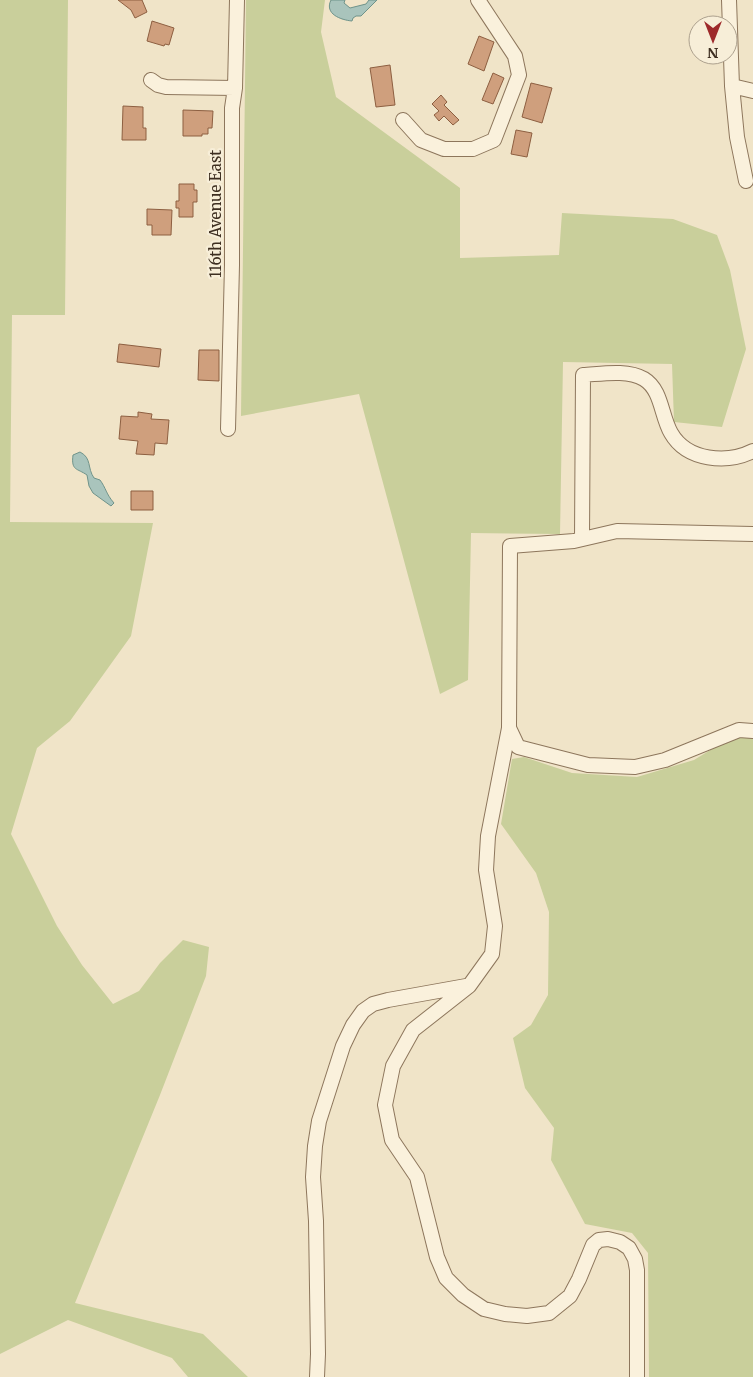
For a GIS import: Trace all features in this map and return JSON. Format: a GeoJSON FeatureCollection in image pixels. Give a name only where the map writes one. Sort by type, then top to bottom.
{"type":"FeatureCollection","features":[{"type":"Feature","properties":{"kind":"street","name":"116th Avenue East"},"geometry":{"type":"LineString","coordinates":[[228,429],[232,265],[232,108],[235,88],[237,0]]}},
{"type":"Feature","properties":{"kind":"street"},"geometry":{"type":"LineString","coordinates":[[403,120],[420,140],[444,149],[473,150],[494,140],[519,75],[515,56],[478,0]]}},
{"type":"Feature","properties":{"kind":"street"},"geometry":{"type":"LineString","coordinates":[[729,0],[732,86],[737,137],[746,181]]}},
{"type":"Feature","properties":{"kind":"street"},"geometry":{"type":"LineString","coordinates":[[151,80],[158,85],[166,87],[235,88]]}},
{"type":"Feature","properties":{"kind":"street"},"geometry":{"type":"LineString","coordinates":[[732,86],[753,91]]}},
{"type":"Feature","properties":{"kind":"street"},"geometry":{"type":"LineString","coordinates":[[582,539],[583,374],[626,374],[644,379],[656,392],[671,433],[678,442],[695,453],[708,458],[728,459],[744,456],[753,451]]}},
{"type":"Feature","properties":{"kind":"street"},"geometry":{"type":"LineString","coordinates":[[636,1377],[637,1270],[635,1259],[629,1248],[620,1242],[608,1238],[599,1240],[593,1246],[570,1296],[549,1313],[527,1316],[504,1314],[484,1309],[463,1295],[446,1278],[437,1257],[417,1177],[392,1140],[385,1105],[393,1066],[413,1030],[469,986],[492,954],[495,926],[486,870],[488,836],[509,728],[510,546],[582,539],[617,531],[753,534]]}},
{"type":"Feature","properties":{"kind":"street"},"geometry":{"type":"LineString","coordinates":[[509,728],[518,747],[588,765],[635,767],[665,760],[739,730],[753,730]]}},
{"type":"Feature","properties":{"kind":"street"},"geometry":{"type":"LineString","coordinates":[[317,1377],[314,1146],[318,1121],[343,1046],[353,1025],[363,1011],[372,1004],[469,986]]}},
{"type":"Feature","properties":{"kind":"green space"},"geometry":{"type":"Polygon","coordinates":[[[0,0],[68,0],[65,315],[12,315],[10,522],[153,523],[131,636],[70,721],[37,748],[11,834],[57,926],[82,965],[113,1004],[139,991],[160,963],[183,940],[209,947],[206,976],[160,1095],[75,1303],[203,1334],[248,1377],[188,1377],[172,1358],[68,1320],[0,1354],[0,0]]]}},
{"type":"Feature","properties":{"kind":"green space"},"geometry":{"type":"Polygon","coordinates":[[[246,0],[325,0],[321,32],[336,97],[460,188],[460,258],[559,255],[562,213],[673,219],[717,235],[730,270],[746,349],[722,427],[674,422],[672,364],[563,362],[560,534],[471,533],[468,680],[440,694],[359,394],[241,416],[246,0]]]}},
{"type":"Feature","properties":{"kind":"green space"},"geometry":{"type":"Polygon","coordinates":[[[753,735],[753,1377],[649,1377],[648,1253],[632,1233],[585,1224],[551,1160],[554,1128],[525,1088],[513,1038],[531,1025],[548,995],[549,912],[536,873],[501,824],[512,759],[524,757],[572,773],[637,777],[694,760],[725,741],[753,735]]]}},
{"type":"Feature","properties":{"kind":"water"},"geometry":{"type":"Polygon","coordinates":[[[331,0],[345,0],[344,3],[350,8],[366,4],[369,0],[377,0],[361,16],[356,16],[352,21],[339,18],[332,13],[329,5],[331,0]]]}},
{"type":"Feature","properties":{"kind":"water"},"geometry":{"type":"Polygon","coordinates":[[[80,452],[88,460],[94,478],[100,480],[114,503],[111,506],[93,493],[89,486],[87,475],[74,467],[73,455],[80,452]]]}},
{"type":"Feature","properties":{"kind":"building"},"geometry":{"type":"Polygon","coordinates":[[[118,0],[142,0],[147,12],[135,18],[131,10],[118,0]]]}},
{"type":"Feature","properties":{"kind":"building"},"geometry":{"type":"Polygon","coordinates":[[[152,21],[174,28],[169,45],[165,44],[164,46],[147,41],[152,21]]]}},
{"type":"Feature","properties":{"kind":"building"},"geometry":{"type":"Polygon","coordinates":[[[479,36],[494,42],[484,71],[468,64],[479,36]]]}},
{"type":"Feature","properties":{"kind":"building"},"geometry":{"type":"Polygon","coordinates":[[[390,65],[395,105],[376,107],[370,68],[390,65]]]}},
{"type":"Feature","properties":{"kind":"building"},"geometry":{"type":"Polygon","coordinates":[[[493,73],[504,78],[493,104],[482,100],[493,73]]]}},
{"type":"Feature","properties":{"kind":"building"},"geometry":{"type":"Polygon","coordinates":[[[531,83],[552,88],[542,123],[522,117],[531,83]]]}},
{"type":"Feature","properties":{"kind":"building"},"geometry":{"type":"Polygon","coordinates":[[[441,95],[447,102],[444,105],[459,120],[453,125],[444,116],[439,121],[434,115],[439,111],[432,104],[441,95]]]}},
{"type":"Feature","properties":{"kind":"building"},"geometry":{"type":"Polygon","coordinates":[[[123,106],[143,107],[143,128],[146,128],[146,140],[122,140],[123,106]]]}},
{"type":"Feature","properties":{"kind":"building"},"geometry":{"type":"Polygon","coordinates":[[[183,110],[213,111],[212,128],[208,128],[208,134],[202,134],[202,136],[183,136],[183,110]]]}},
{"type":"Feature","properties":{"kind":"building"},"geometry":{"type":"Polygon","coordinates":[[[516,130],[532,133],[527,157],[511,154],[516,130]]]}},
{"type":"Feature","properties":{"kind":"building"},"geometry":{"type":"Polygon","coordinates":[[[179,184],[194,184],[194,190],[197,190],[197,202],[193,202],[193,217],[179,217],[179,208],[176,208],[176,201],[179,201],[179,184]]]}},
{"type":"Feature","properties":{"kind":"building"},"geometry":{"type":"Polygon","coordinates":[[[147,209],[172,210],[171,235],[152,235],[152,225],[147,225],[147,209]]]}},
{"type":"Feature","properties":{"kind":"building"},"geometry":{"type":"Polygon","coordinates":[[[119,344],[161,349],[159,367],[117,362],[119,344]]]}},
{"type":"Feature","properties":{"kind":"building"},"geometry":{"type":"Polygon","coordinates":[[[199,350],[219,350],[219,381],[198,380],[199,350]]]}},
{"type":"Feature","properties":{"kind":"building"},"geometry":{"type":"Polygon","coordinates":[[[138,412],[152,414],[151,419],[169,420],[167,444],[155,443],[154,455],[136,454],[138,441],[119,439],[121,416],[138,417],[138,412]]]}},
{"type":"Feature","properties":{"kind":"building"},"geometry":{"type":"Polygon","coordinates":[[[131,491],[153,491],[153,510],[131,510],[131,491]]]}}]}
